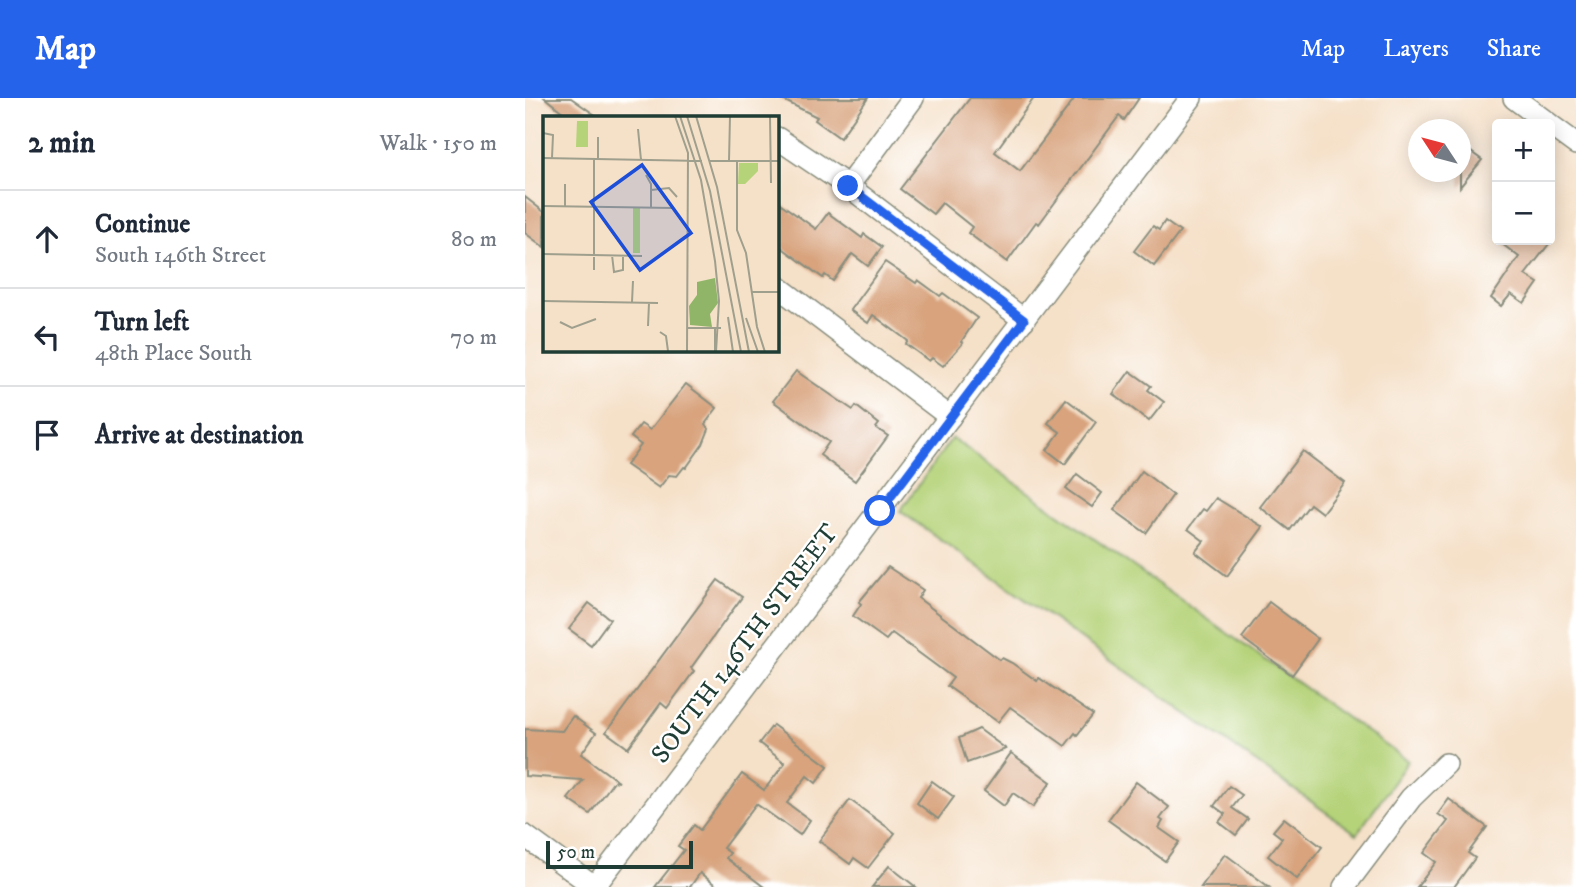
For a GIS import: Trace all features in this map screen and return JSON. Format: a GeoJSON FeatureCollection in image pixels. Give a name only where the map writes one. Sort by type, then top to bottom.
{"type":"FeatureCollection","features":[{"type":"Feature","properties":{"kind":"street"},"geometry":{"type":"LineString","coordinates":[[848,186],[913,98]]}},
{"type":"Feature","properties":{"kind":"street","name":"SOUTH 146TH STREET"},"geometry":{"type":"LineString","coordinates":[[595,887],[1191,98]]}},
{"type":"Feature","properties":{"kind":"street"},"geometry":{"type":"LineString","coordinates":[[1514,98],[1541,119]]}},
{"type":"Feature","properties":{"kind":"street"},"geometry":{"type":"LineString","coordinates":[[1555,129],[1576,144]]}},
{"type":"Feature","properties":{"kind":"street"},"geometry":{"type":"LineString","coordinates":[[779,139],[848,186],[1024,320]]}},
{"type":"Feature","properties":{"kind":"street"},"geometry":{"type":"LineString","coordinates":[[779,288],[950,417]]}},
{"type":"Feature","properties":{"kind":"street"},"geometry":{"type":"LineString","coordinates":[[1344,887],[1412,798],[1446,764]]}},
{"type":"Feature","properties":{"kind":"street"},"geometry":{"type":"LineString","coordinates":[[525,836],[595,887]]}},
{"type":"Feature","properties":{"kind":"green space"},"geometry":{"type":"Polygon","coordinates":[[[952,438],[1408,761],[1357,834],[900,511],[952,438]]]}},
{"type":"Feature","properties":{"kind":"building"},"geometry":{"type":"Polygon","coordinates":[[[545,98],[571,98],[597,116],[568,116],[545,98]]]}},
{"type":"Feature","properties":{"kind":"building"},"geometry":{"type":"Polygon","coordinates":[[[779,98],[868,98],[840,138],[815,120],[817,117],[779,98]]]}},
{"type":"Feature","properties":{"kind":"building"},"geometry":{"type":"Polygon","coordinates":[[[970,98],[1034,98],[995,152],[1020,171],[1075,98],[1139,98],[1124,120],[1119,116],[1039,224],[1036,222],[1007,262],[968,233],[972,227],[942,203],[933,214],[900,189],[970,98]]]}},
{"type":"Feature","properties":{"kind":"building"},"geometry":{"type":"Polygon","coordinates":[[[1471,152],[1482,160],[1471,174],[1471,152]]]}},
{"type":"Feature","properties":{"kind":"building"},"geometry":{"type":"Polygon","coordinates":[[[525,197],[543,211],[543,246],[525,233],[525,197]]]}},
{"type":"Feature","properties":{"kind":"building"},"geometry":{"type":"Polygon","coordinates":[[[779,202],[816,229],[828,213],[862,238],[864,234],[882,247],[868,266],[852,254],[833,281],[825,275],[823,278],[779,245],[779,202]]]}},
{"type":"Feature","properties":{"kind":"building"},"geometry":{"type":"Polygon","coordinates":[[[1165,221],[1180,232],[1154,266],[1134,251],[1153,226],[1159,230],[1165,221]]]}},
{"type":"Feature","properties":{"kind":"building"},"geometry":{"type":"Polygon","coordinates":[[[1503,245],[1548,245],[1525,275],[1538,283],[1524,303],[1511,294],[1501,306],[1491,298],[1519,257],[1503,245]]]}},
{"type":"Feature","properties":{"kind":"building"},"geometry":{"type":"Polygon","coordinates":[[[885,262],[940,296],[943,293],[977,318],[961,342],[963,343],[943,366],[932,358],[929,361],[906,344],[908,341],[873,315],[868,323],[850,310],[885,262]]]}},
{"type":"Feature","properties":{"kind":"building"},"geometry":{"type":"Polygon","coordinates":[[[796,371],[853,410],[856,406],[879,424],[876,428],[888,436],[855,481],[820,455],[829,442],[773,401],[796,371]]]}},
{"type":"Feature","properties":{"kind":"building"},"geometry":{"type":"Polygon","coordinates":[[[1130,371],[1151,386],[1148,390],[1164,402],[1149,421],[1113,394],[1130,371]]]}},
{"type":"Feature","properties":{"kind":"building"},"geometry":{"type":"Polygon","coordinates":[[[686,384],[717,408],[705,424],[709,429],[703,444],[686,468],[677,476],[669,475],[659,488],[626,465],[641,445],[631,437],[641,424],[650,430],[686,384]]]}},
{"type":"Feature","properties":{"kind":"building"},"geometry":{"type":"Polygon","coordinates":[[[1066,399],[1096,422],[1065,464],[1047,450],[1060,432],[1048,423],[1066,399]]]}},
{"type":"Feature","properties":{"kind":"building"},"geometry":{"type":"Polygon","coordinates":[[[1303,451],[1345,483],[1322,513],[1310,504],[1290,530],[1260,507],[1303,451]]]}},
{"type":"Feature","properties":{"kind":"building"},"geometry":{"type":"Polygon","coordinates":[[[1142,471],[1173,495],[1146,533],[1114,510],[1142,471]]]}},
{"type":"Feature","properties":{"kind":"building"},"geometry":{"type":"Polygon","coordinates":[[[1077,474],[1102,493],[1092,507],[1066,489],[1077,474]]]}},
{"type":"Feature","properties":{"kind":"building"},"geometry":{"type":"Polygon","coordinates":[[[1216,498],[1263,527],[1227,576],[1195,552],[1204,541],[1188,529],[1203,509],[1206,511],[1216,498]]]}},
{"type":"Feature","properties":{"kind":"building"},"geometry":{"type":"Polygon","coordinates":[[[888,567],[923,590],[918,598],[1000,660],[1002,658],[1012,663],[1037,681],[1039,678],[1093,715],[1077,735],[1075,733],[1065,746],[1010,707],[998,722],[947,686],[953,678],[892,633],[886,640],[853,616],[861,604],[859,602],[888,567]]]}},
{"type":"Feature","properties":{"kind":"building"},"geometry":{"type":"Polygon","coordinates":[[[718,580],[742,597],[691,668],[694,671],[667,708],[661,703],[628,748],[606,732],[718,580]]]}},
{"type":"Feature","properties":{"kind":"building"},"geometry":{"type":"Polygon","coordinates":[[[1269,602],[1318,639],[1292,675],[1242,638],[1269,602]]]}},
{"type":"Feature","properties":{"kind":"building"},"geometry":{"type":"Polygon","coordinates":[[[589,603],[610,619],[591,645],[569,629],[589,603]]]}},
{"type":"Feature","properties":{"kind":"building"},"geometry":{"type":"Polygon","coordinates":[[[573,716],[596,733],[581,754],[619,782],[614,781],[590,814],[568,799],[583,780],[525,776],[525,729],[562,731],[573,716]]]}},
{"type":"Feature","properties":{"kind":"building"},"geometry":{"type":"Polygon","coordinates":[[[773,725],[828,766],[816,783],[807,776],[787,803],[810,820],[800,835],[756,804],[723,848],[730,853],[726,858],[764,887],[718,887],[700,873],[690,887],[655,887],[684,850],[678,846],[694,825],[700,830],[742,774],[764,790],[785,763],[759,743],[773,725]]]}},
{"type":"Feature","properties":{"kind":"building"},"geometry":{"type":"Polygon","coordinates":[[[979,729],[1006,749],[967,763],[959,738],[979,729]]]}},
{"type":"Feature","properties":{"kind":"building"},"geometry":{"type":"Polygon","coordinates":[[[1011,753],[1051,782],[1033,807],[1013,793],[1004,806],[984,791],[1011,753]]]}},
{"type":"Feature","properties":{"kind":"building"},"geometry":{"type":"Polygon","coordinates":[[[932,781],[954,797],[938,819],[917,803],[932,781]]]}},
{"type":"Feature","properties":{"kind":"building"},"geometry":{"type":"Polygon","coordinates":[[[1136,782],[1169,807],[1160,819],[1163,821],[1159,828],[1179,842],[1165,861],[1108,820],[1136,782]]]}},
{"type":"Feature","properties":{"kind":"building"},"geometry":{"type":"Polygon","coordinates":[[[1229,786],[1242,795],[1232,808],[1248,819],[1236,835],[1219,822],[1225,814],[1214,806],[1229,786]]]}},
{"type":"Feature","properties":{"kind":"building"},"geometry":{"type":"Polygon","coordinates":[[[1449,799],[1487,827],[1468,853],[1475,858],[1454,887],[1417,887],[1436,862],[1424,853],[1448,821],[1438,814],[1449,799]]]}},
{"type":"Feature","properties":{"kind":"building"},"geometry":{"type":"Polygon","coordinates":[[[850,800],[895,833],[868,868],[854,858],[850,864],[819,841],[850,800]]]}},
{"type":"Feature","properties":{"kind":"building"},"geometry":{"type":"Polygon","coordinates":[[[1284,818],[1322,847],[1297,879],[1268,856],[1282,838],[1273,831],[1284,818]]]}},
{"type":"Feature","properties":{"kind":"building"},"geometry":{"type":"Polygon","coordinates":[[[1225,854],[1269,887],[1201,887],[1225,854]]]}},
{"type":"Feature","properties":{"kind":"building"},"geometry":{"type":"Polygon","coordinates":[[[889,866],[916,887],[872,887],[889,866]]]}},
{"type":"Feature","properties":{"kind":"route"},"geometry":{"type":"LineString","coordinates":[[848,186],[1024,320],[880,511]]}}]}
